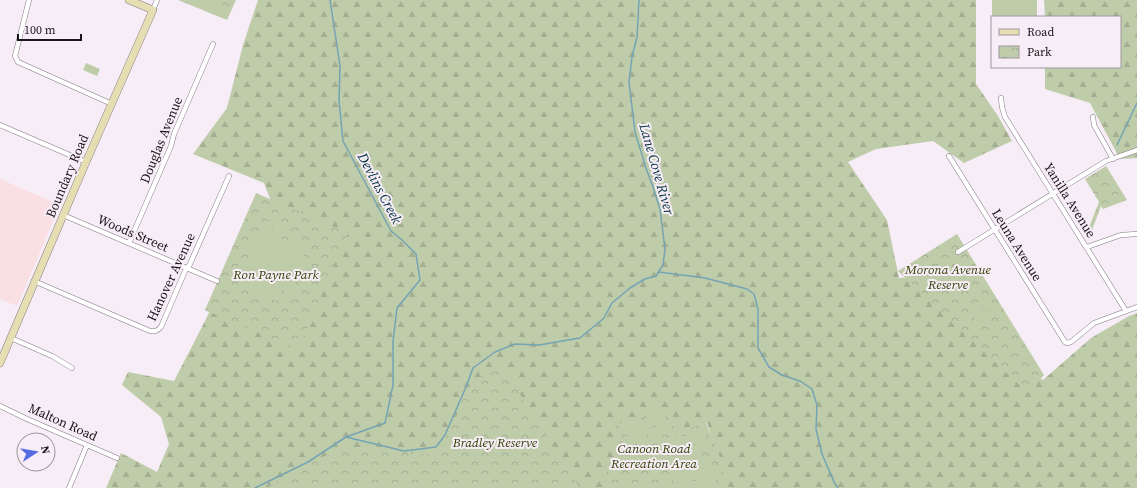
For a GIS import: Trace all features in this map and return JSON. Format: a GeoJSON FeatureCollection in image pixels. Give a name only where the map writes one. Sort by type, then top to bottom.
{"type":"FeatureCollection","features":[{"type":"Feature","properties":{"kind":"street"},"geometry":{"type":"LineString","coordinates":[[29,0],[15,56],[18,62],[112,104]]}},
{"type":"Feature","properties":{"kind":"street"},"geometry":{"type":"LineString","coordinates":[[130,0],[153,10]]}},
{"type":"Feature","properties":{"kind":"street","name":"Boundary Road"},"geometry":{"type":"LineString","coordinates":[[0,363],[34,281],[157,0]]}},
{"type":"Feature","properties":{"kind":"street","name":"Douglas Avenue"},"geometry":{"type":"LineString","coordinates":[[129,243],[213,44]]}},
{"type":"Feature","properties":{"kind":"street","name":"Yanilla Avenue"},"geometry":{"type":"LineString","coordinates":[[1001,98],[1005,117],[1126,311]]}},
{"type":"Feature","properties":{"kind":"street"},"geometry":{"type":"LineString","coordinates":[[1093,117],[1094,125],[1113,159]]}},
{"type":"Feature","properties":{"kind":"street"},"geometry":{"type":"LineString","coordinates":[[0,125],[86,162]]}},
{"type":"Feature","properties":{"kind":"street"},"geometry":{"type":"LineString","coordinates":[[958,252],[1106,161],[1137,150]]}},
{"type":"Feature","properties":{"kind":"street","name":"Leuna Avenue"},"geometry":{"type":"LineString","coordinates":[[949,156],[1065,342],[1071,342],[1094,323],[1126,311]]}},
{"type":"Feature","properties":{"kind":"street","name":"Hanover Avenue"},"geometry":{"type":"LineString","coordinates":[[34,281],[150,331],[154,332],[158,330],[230,176]]}},
{"type":"Feature","properties":{"kind":"street","name":"Woods Street"},"geometry":{"type":"LineString","coordinates":[[63,215],[217,281]]}},
{"type":"Feature","properties":{"kind":"street"},"geometry":{"type":"LineString","coordinates":[[1087,247],[1121,234],[1137,234]]}},
{"type":"Feature","properties":{"kind":"street"},"geometry":{"type":"LineString","coordinates":[[1126,311],[1137,308]]}},
{"type":"Feature","properties":{"kind":"street"},"geometry":{"type":"LineString","coordinates":[[11,338],[52,356],[72,368]]}},
{"type":"Feature","properties":{"kind":"street","name":"Malton Road"},"geometry":{"type":"LineString","coordinates":[[0,406],[117,458]]}},
{"type":"Feature","properties":{"kind":"street"},"geometry":{"type":"LineString","coordinates":[[68,488],[87,445]]}},
{"type":"Feature","properties":{"kind":"shaded area"},"geometry":{"type":"Polygon","coordinates":[[[0,179],[60,205],[17,306],[0,299],[0,179]]]}},
{"type":"Feature","properties":{"kind":"green space"},"geometry":{"type":"Polygon","coordinates":[[[178,0],[236,0],[227,20],[178,0]]]}},
{"type":"Feature","properties":{"kind":"green space"},"geometry":{"type":"Polygon","coordinates":[[[199,0],[224,0],[218,16],[197,6],[199,0]]]}},
{"type":"Feature","properties":{"kind":"green space"},"geometry":{"type":"Polygon","coordinates":[[[258,0],[976,0],[976,84],[998,116],[1012,141],[964,163],[933,141],[876,149],[848,162],[887,220],[899,278],[937,276],[1004,362],[1043,380],[1091,338],[1137,313],[1137,488],[721,488],[715,448],[707,423],[675,435],[626,445],[607,488],[106,488],[121,453],[157,472],[169,444],[161,417],[122,385],[128,372],[174,381],[220,289],[276,215],[264,183],[193,154],[227,108],[243,45],[258,0]]]}},
{"type":"Feature","properties":{"kind":"green space"},"geometry":{"type":"Polygon","coordinates":[[[992,0],[1037,0],[1037,16],[992,16],[992,0]]]}},
{"type":"Feature","properties":{"kind":"green space"},"geometry":{"type":"Polygon","coordinates":[[[1044,0],[1137,0],[1137,158],[1120,159],[1090,103],[1045,89],[1045,68],[1121,68],[1121,16],[1045,16],[1044,0]]]}},
{"type":"Feature","properties":{"kind":"green space"},"geometry":{"type":"Polygon","coordinates":[[[86,63],[100,69],[97,76],[83,70],[86,63]]]}},
{"type":"Feature","properties":{"kind":"green space"},"geometry":{"type":"Polygon","coordinates":[[[1106,166],[1127,200],[1103,209],[1101,206],[1089,238],[1086,235],[1099,202],[1085,179],[1106,166]]]}},
{"type":"Feature","properties":{"kind":"green space","name":"Ron Payne Park"},"geometry":{"type":"Polygon","coordinates":[[[256,193],[348,233],[298,350],[205,310],[256,193]]]}},
{"type":"Feature","properties":{"kind":"green space"},"geometry":{"type":"Polygon","coordinates":[[[267,221],[281,228],[279,233],[265,226],[267,221]]]}},
{"type":"Feature","properties":{"kind":"green space","name":"Morona Avenue Reserve"},"geometry":{"type":"Polygon","coordinates":[[[957,234],[1044,375],[1028,393],[898,271],[957,234]]]}},
{"type":"Feature","properties":{"kind":"green space"},"geometry":{"type":"Polygon","coordinates":[[[264,235],[278,237],[290,242],[301,250],[305,258],[305,268],[307,269],[301,282],[298,281],[294,284],[299,287],[292,300],[283,295],[286,287],[283,287],[277,301],[260,294],[266,282],[264,281],[258,293],[241,285],[250,267],[251,249],[264,235]]]}},
{"type":"Feature","properties":{"kind":"green space"},"geometry":{"type":"Polygon","coordinates":[[[960,266],[963,271],[950,279],[947,274],[960,266]]]}},
{"type":"Feature","properties":{"kind":"green space"},"geometry":{"type":"Polygon","coordinates":[[[964,273],[968,279],[955,287],[951,281],[964,273]]]}},
{"type":"Feature","properties":{"kind":"green space"},"geometry":{"type":"Polygon","coordinates":[[[981,300],[985,306],[972,314],[968,308],[981,300]]]}},
{"type":"Feature","properties":{"kind":"green space"},"geometry":{"type":"Polygon","coordinates":[[[986,308],[989,313],[977,321],[973,316],[986,308]]]}},
{"type":"Feature","properties":{"kind":"green space","name":"Bradley Reserve"},"geometry":{"type":"Polygon","coordinates":[[[498,360],[580,488],[267,488],[293,468],[340,451],[369,449],[426,454],[438,450],[455,420],[462,401],[498,360]]]}},
{"type":"Feature","properties":{"kind":"green space","name":"Canoon Road Recreation Area"},"geometry":{"type":"Polygon","coordinates":[[[667,407],[676,433],[706,423],[720,457],[726,488],[604,488],[602,480],[623,446],[615,425],[667,407]]]}},
{"type":"Feature","properties":{"kind":"green space"},"geometry":{"type":"Polygon","coordinates":[[[663,412],[667,421],[648,428],[645,418],[663,412]]]}},
{"type":"Feature","properties":{"kind":"green space"},"geometry":{"type":"Polygon","coordinates":[[[641,420],[644,429],[626,435],[623,426],[641,420]]]}},
{"type":"Feature","properties":{"kind":"green space"},"geometry":{"type":"Polygon","coordinates":[[[667,423],[670,433],[652,439],[649,429],[667,423]]]}},
{"type":"Feature","properties":{"kind":"green space"},"geometry":{"type":"Polygon","coordinates":[[[704,428],[707,437],[689,444],[686,435],[704,428]]]}},
{"type":"Feature","properties":{"kind":"green space"},"geometry":{"type":"Polygon","coordinates":[[[645,431],[648,440],[630,446],[627,437],[645,431]]]}},
{"type":"Feature","properties":{"kind":"green space"},"geometry":{"type":"Polygon","coordinates":[[[683,436],[686,445],[668,452],[665,443],[683,436]]]}},
{"type":"Feature","properties":{"kind":"green space"},"geometry":{"type":"Polygon","coordinates":[[[708,439],[711,447],[693,455],[690,446],[708,439]]]}},
{"type":"Feature","properties":{"kind":"green space"},"geometry":{"type":"Polygon","coordinates":[[[687,447],[690,456],[673,463],[669,454],[687,447]]]}},
{"type":"Feature","properties":{"kind":"green space"},"geometry":{"type":"Polygon","coordinates":[[[712,464],[714,474],[695,478],[693,469],[712,464]]]}},
{"type":"Feature","properties":{"kind":"green space"},"geometry":{"type":"Polygon","coordinates":[[[690,470],[692,479],[674,483],[671,474],[690,470]]]}},
{"type":"Feature","properties":{"kind":"green space"},"geometry":{"type":"Polygon","coordinates":[[[715,475],[717,485],[698,488],[696,480],[715,475]]]}},
{"type":"Feature","properties":{"kind":"green space"},"geometry":{"type":"Polygon","coordinates":[[[693,481],[695,488],[675,488],[674,485],[693,481]]]}},
{"type":"Feature","properties":{"kind":"waterway","name":"Devlins Creek"},"geometry":{"type":"LineString","coordinates":[[255,488],[308,462],[346,437],[385,423],[393,385],[393,342],[397,308],[420,280],[416,254],[391,231],[343,141],[339,101],[340,66],[330,0]]}},
{"type":"Feature","properties":{"kind":"waterway","name":"Lane Cove River"},"geometry":{"type":"LineString","coordinates":[[346,437],[404,451],[436,447],[445,435],[473,368],[495,352],[515,344],[539,345],[580,338],[604,318],[612,303],[630,288],[645,279],[656,276],[663,265],[665,249],[660,209],[635,132],[629,82],[632,57],[637,37],[639,0]]}},
{"type":"Feature","properties":{"kind":"waterway"},"geometry":{"type":"LineString","coordinates":[[1117,145],[1137,103]]}},
{"type":"Feature","properties":{"kind":"waterway"},"geometry":{"type":"LineString","coordinates":[[659,272],[705,278],[747,289],[754,294],[758,309],[758,348],[769,367],[782,375],[800,381],[812,389],[817,405],[816,429],[822,454],[838,488]]}}]}
